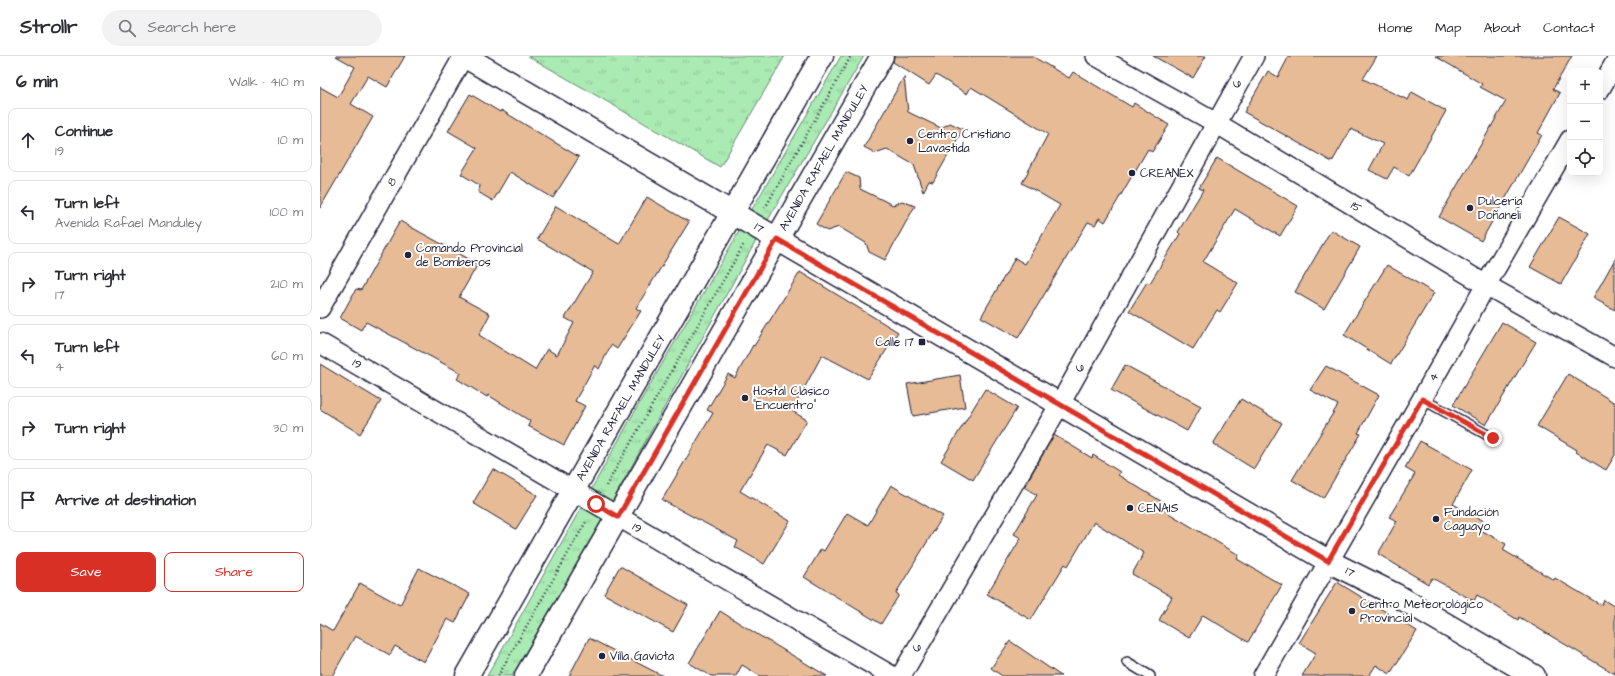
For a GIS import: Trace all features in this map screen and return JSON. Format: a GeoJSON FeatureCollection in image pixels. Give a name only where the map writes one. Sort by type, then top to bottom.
{"type":"FeatureCollection","features":[{"type":"Feature","properties":{"kind":"main road","name":"17"},"geometry":{"type":"LineString","coordinates":[[463,56],[1328,561],[1396,595],[1534,676]]}},
{"type":"Feature","properties":{"kind":"main road","name":"AVENIDA RAFAEL MANDULEY"},"geometry":{"type":"LineString","coordinates":[[467,676],[822,56]]}},
{"type":"Feature","properties":{"kind":"main road","name":"AVENIDA RAFAEL MANDULEY"},"geometry":{"type":"LineString","coordinates":[[526,676],[882,56]]}},
{"type":"Feature","properties":{"kind":"street","name":"8"},"geometry":{"type":"LineString","coordinates":[[320,308],[463,56]]}},
{"type":"Feature","properties":{"kind":"street","name":"15"},"geometry":{"type":"LineString","coordinates":[[1096,56],[1216,123],[1486,285],[1615,357]]}},
{"type":"Feature","properties":{"kind":"street","name":"6"},"geometry":{"type":"LineString","coordinates":[[901,676],[1060,404],[1254,56]]}},
{"type":"Feature","properties":{"kind":"street"},"geometry":{"type":"LineString","coordinates":[[1603,84],[1615,63]]}},
{"type":"Feature","properties":{"kind":"street","name":"4"},"geometry":{"type":"LineString","coordinates":[[1263,676],[1567,145]]}},
{"type":"Feature","properties":{"kind":"street","name":"19"},"geometry":{"type":"LineString","coordinates":[[320,343],[892,676]]}},
{"type":"Feature","properties":{"kind":"lane"},"geometry":{"type":"LineString","coordinates":[[1422,399],[1493,438]]}},
{"type":"Feature","properties":{"kind":"lane"},"geometry":{"type":"LineString","coordinates":[[1127,662],[1150,676]]}},
{"type":"Feature","properties":{"kind":"path"},"geometry":{"type":"LineString","coordinates":[[498,676],[851,56]]}},
{"type":"Feature","properties":{"kind":"green space"},"geometry":{"type":"Polygon","coordinates":[[[528,56],[785,56],[720,167],[528,56]]]}},
{"type":"Feature","properties":{"kind":"green space"},"geometry":{"type":"Polygon","coordinates":[[[841,56],[864,56],[762,230],[607,511],[512,676],[487,676],[640,402],[841,56]]]}},
{"type":"Feature","properties":{"kind":"building"},"geometry":{"type":"Polygon","coordinates":[[[336,56],[405,56],[387,87],[368,76],[351,104],[373,117],[320,208],[320,87],[338,97],[355,67],[336,56]]]}},
{"type":"Feature","properties":{"kind":"building"},"geometry":{"type":"Polygon","coordinates":[[[894,56],[1032,56],[1069,78],[1073,72],[1132,107],[1134,103],[1169,125],[1152,152],[1148,149],[1105,222],[1099,218],[1095,225],[1088,222],[1018,338],[981,317],[1015,258],[1025,264],[1060,205],[1022,183],[1048,134],[971,87],[967,94],[936,75],[929,85],[893,62],[894,56]]]}},
{"type":"Feature","properties":{"kind":"building"},"geometry":{"type":"Polygon","coordinates":[[[1153,56],[1206,56],[1193,78],[1153,56]]]}},
{"type":"Feature","properties":{"kind":"building"},"geometry":{"type":"Polygon","coordinates":[[[1289,56],[1377,56],[1363,79],[1408,100],[1412,92],[1446,111],[1409,176],[1394,167],[1387,179],[1369,170],[1383,144],[1351,129],[1332,162],[1244,112],[1268,71],[1278,77],[1289,56]]]}},
{"type":"Feature","properties":{"kind":"building"},"geometry":{"type":"Polygon","coordinates":[[[1435,56],[1572,56],[1553,89],[1560,93],[1538,133],[1542,135],[1481,241],[1439,217],[1506,101],[1480,87],[1482,84],[1435,56]]]}},
{"type":"Feature","properties":{"kind":"building"},"geometry":{"type":"Polygon","coordinates":[[[904,77],[908,112],[941,128],[950,123],[963,129],[933,182],[929,181],[923,192],[914,165],[887,149],[875,153],[864,147],[904,77]]]}},
{"type":"Feature","properties":{"kind":"building"},"geometry":{"type":"Polygon","coordinates":[[[470,94],[500,112],[501,110],[579,157],[553,198],[510,172],[493,201],[478,192],[479,185],[461,174],[477,148],[448,131],[470,94]]]}},
{"type":"Feature","properties":{"kind":"building"},"geometry":{"type":"Polygon","coordinates":[[[1217,158],[1298,206],[1280,236],[1235,209],[1203,262],[1238,283],[1220,312],[1217,310],[1193,349],[1129,311],[1147,282],[1150,283],[1180,234],[1178,232],[1203,190],[1199,188],[1217,158]]]}},
{"type":"Feature","properties":{"kind":"building"},"geometry":{"type":"Polygon","coordinates":[[[846,172],[859,178],[860,189],[893,205],[902,201],[915,206],[885,260],[869,252],[866,243],[839,227],[827,231],[816,224],[846,172]]]}},
{"type":"Feature","properties":{"kind":"building"},"geometry":{"type":"Polygon","coordinates":[[[647,197],[689,222],[636,308],[641,311],[617,349],[611,345],[599,369],[595,365],[575,401],[585,406],[564,445],[528,426],[530,421],[488,395],[487,397],[457,379],[461,373],[366,322],[361,330],[340,318],[356,289],[361,290],[400,221],[478,264],[459,297],[490,314],[479,335],[535,370],[547,349],[557,355],[574,323],[565,318],[593,272],[537,239],[556,206],[619,244],[647,197]]]}},
{"type":"Feature","properties":{"kind":"building"},"geometry":{"type":"Polygon","coordinates":[[[1559,217],[1590,234],[1561,284],[1530,267],[1559,217]]]}},
{"type":"Feature","properties":{"kind":"building"},"geometry":{"type":"Polygon","coordinates":[[[1331,230],[1360,247],[1324,309],[1295,292],[1331,230]]]}},
{"type":"Feature","properties":{"kind":"building"},"geometry":{"type":"Polygon","coordinates":[[[1615,259],[1615,310],[1593,298],[1615,259]]]}},
{"type":"Feature","properties":{"kind":"building"},"geometry":{"type":"Polygon","coordinates":[[[1387,265],[1434,293],[1391,364],[1344,335],[1387,265]]]}},
{"type":"Feature","properties":{"kind":"building"},"geometry":{"type":"Polygon","coordinates":[[[800,272],[898,332],[868,379],[822,355],[792,411],[807,420],[787,455],[768,445],[740,491],[790,521],[764,564],[735,547],[738,541],[662,500],[713,413],[707,410],[728,374],[735,378],[753,345],[754,346],[800,272]]]}},
{"type":"Feature","properties":{"kind":"building"},"geometry":{"type":"Polygon","coordinates":[[[1502,322],[1536,342],[1486,425],[1453,405],[1502,322]]]}},
{"type":"Feature","properties":{"kind":"building"},"geometry":{"type":"Polygon","coordinates":[[[320,364],[381,401],[360,434],[320,409],[320,364]]]}},
{"type":"Feature","properties":{"kind":"building"},"geometry":{"type":"Polygon","coordinates":[[[1125,365],[1201,406],[1187,431],[1111,390],[1125,365]]]}},
{"type":"Feature","properties":{"kind":"building"},"geometry":{"type":"Polygon","coordinates":[[[1326,366],[1379,395],[1358,433],[1361,434],[1323,498],[1292,480],[1338,405],[1310,390],[1326,366]]]}},
{"type":"Feature","properties":{"kind":"building"},"geometry":{"type":"Polygon","coordinates":[[[1568,374],[1615,403],[1615,455],[1606,470],[1576,452],[1577,450],[1537,426],[1568,374]]]}},
{"type":"Feature","properties":{"kind":"building"},"geometry":{"type":"Polygon","coordinates":[[[960,375],[965,407],[913,416],[907,384],[960,375]]]}},
{"type":"Feature","properties":{"kind":"building"},"geometry":{"type":"Polygon","coordinates":[[[985,389],[1017,408],[973,480],[941,461],[985,389]]]}},
{"type":"Feature","properties":{"kind":"building"},"geometry":{"type":"Polygon","coordinates":[[[1241,399],[1282,423],[1254,469],[1213,444],[1241,399]]]}},
{"type":"Feature","properties":{"kind":"building"},"geometry":{"type":"Polygon","coordinates":[[[1054,435],[1092,458],[1093,455],[1120,472],[1118,475],[1164,503],[1160,508],[1239,555],[1237,559],[1282,585],[1248,642],[1203,615],[1189,638],[1159,620],[1172,597],[1132,574],[1144,553],[1094,522],[1068,566],[1065,564],[1031,620],[987,594],[1021,538],[1014,534],[1037,495],[1024,487],[1054,435]]]}},
{"type":"Feature","properties":{"kind":"building"},"geometry":{"type":"Polygon","coordinates":[[[1420,441],[1472,470],[1453,504],[1484,521],[1479,529],[1506,544],[1503,550],[1554,580],[1555,578],[1601,605],[1604,600],[1615,607],[1615,674],[1519,617],[1518,620],[1477,595],[1474,601],[1432,578],[1428,584],[1378,554],[1397,521],[1389,517],[1415,474],[1405,468],[1420,441]]]}},
{"type":"Feature","properties":{"kind":"building"},"geometry":{"type":"Polygon","coordinates":[[[493,469],[537,495],[516,529],[473,503],[493,469]]]}},
{"type":"Feature","properties":{"kind":"building"},"geometry":{"type":"Polygon","coordinates":[[[891,485],[943,516],[896,593],[899,595],[881,624],[804,577],[821,549],[824,551],[847,513],[868,525],[891,485]]]}},
{"type":"Feature","properties":{"kind":"building"},"geometry":{"type":"Polygon","coordinates":[[[620,566],[688,605],[673,632],[604,594],[620,566]]]}},
{"type":"Feature","properties":{"kind":"building"},"geometry":{"type":"Polygon","coordinates":[[[419,568],[470,594],[455,623],[447,619],[424,662],[395,646],[390,655],[355,636],[332,676],[320,676],[320,623],[333,631],[360,583],[400,605],[419,568]]]}},
{"type":"Feature","properties":{"kind":"building","name":"Centro Meteorológico Provincial"},"geometry":{"type":"Polygon","coordinates":[[[1337,582],[1417,631],[1390,674],[1376,665],[1369,676],[1302,676],[1316,653],[1299,643],[1337,582]]]}},
{"type":"Feature","properties":{"kind":"building"},"geometry":{"type":"Polygon","coordinates":[[[720,611],[827,676],[760,676],[742,665],[736,676],[711,676],[689,663],[720,611]]]}},
{"type":"Feature","properties":{"kind":"building","name":"Villa Gaviota"},"geometry":{"type":"Polygon","coordinates":[[[589,638],[663,676],[569,676],[589,638]]]}},
{"type":"Feature","properties":{"kind":"building"},"geometry":{"type":"Polygon","coordinates":[[[1010,641],[1061,676],[1002,676],[991,668],[1010,641]]]}},
{"type":"Feature","properties":{"kind":"place","name":"Centro Cristiano Lavastida"},"geometry":{"type":"Point","coordinates":[910,141]}},
{"type":"Feature","properties":{"kind":"place","name":"CREANEX"},"geometry":{"type":"Point","coordinates":[1132,173]}},
{"type":"Feature","properties":{"kind":"place","name":"Dulcería Doñaneli"},"geometry":{"type":"Point","coordinates":[1470,208]}},
{"type":"Feature","properties":{"kind":"place","name":"Comando Provincial de Bomberos"},"geometry":{"type":"Point","coordinates":[408,255]}},
{"type":"Feature","properties":{"kind":"place","name":"Calle 17"},"geometry":{"type":"Point","coordinates":[922,342]}},
{"type":"Feature","properties":{"kind":"place","name":"Hostal Clásico \"Encuentro\""},"geometry":{"type":"Point","coordinates":[745,398]}},
{"type":"Feature","properties":{"kind":"place","name":"CENAIS"},"geometry":{"type":"Point","coordinates":[1130,508]}},
{"type":"Feature","properties":{"kind":"place","name":"Fundación Caguayo"},"geometry":{"type":"Point","coordinates":[1436,519]}},
{"type":"Feature","properties":{"kind":"place","name":"Centro Meteorológico Provincial"},"geometry":{"type":"Point","coordinates":[1352,611]}},
{"type":"Feature","properties":{"kind":"place","name":"Villa Gaviota"},"geometry":{"type":"Point","coordinates":[602,656]}},
{"type":"Feature","properties":{"kind":"route"},"geometry":{"type":"LineString","coordinates":[[596,504],[618,517],[777,239],[1328,561],[1422,399],[1493,438]]}}]}
